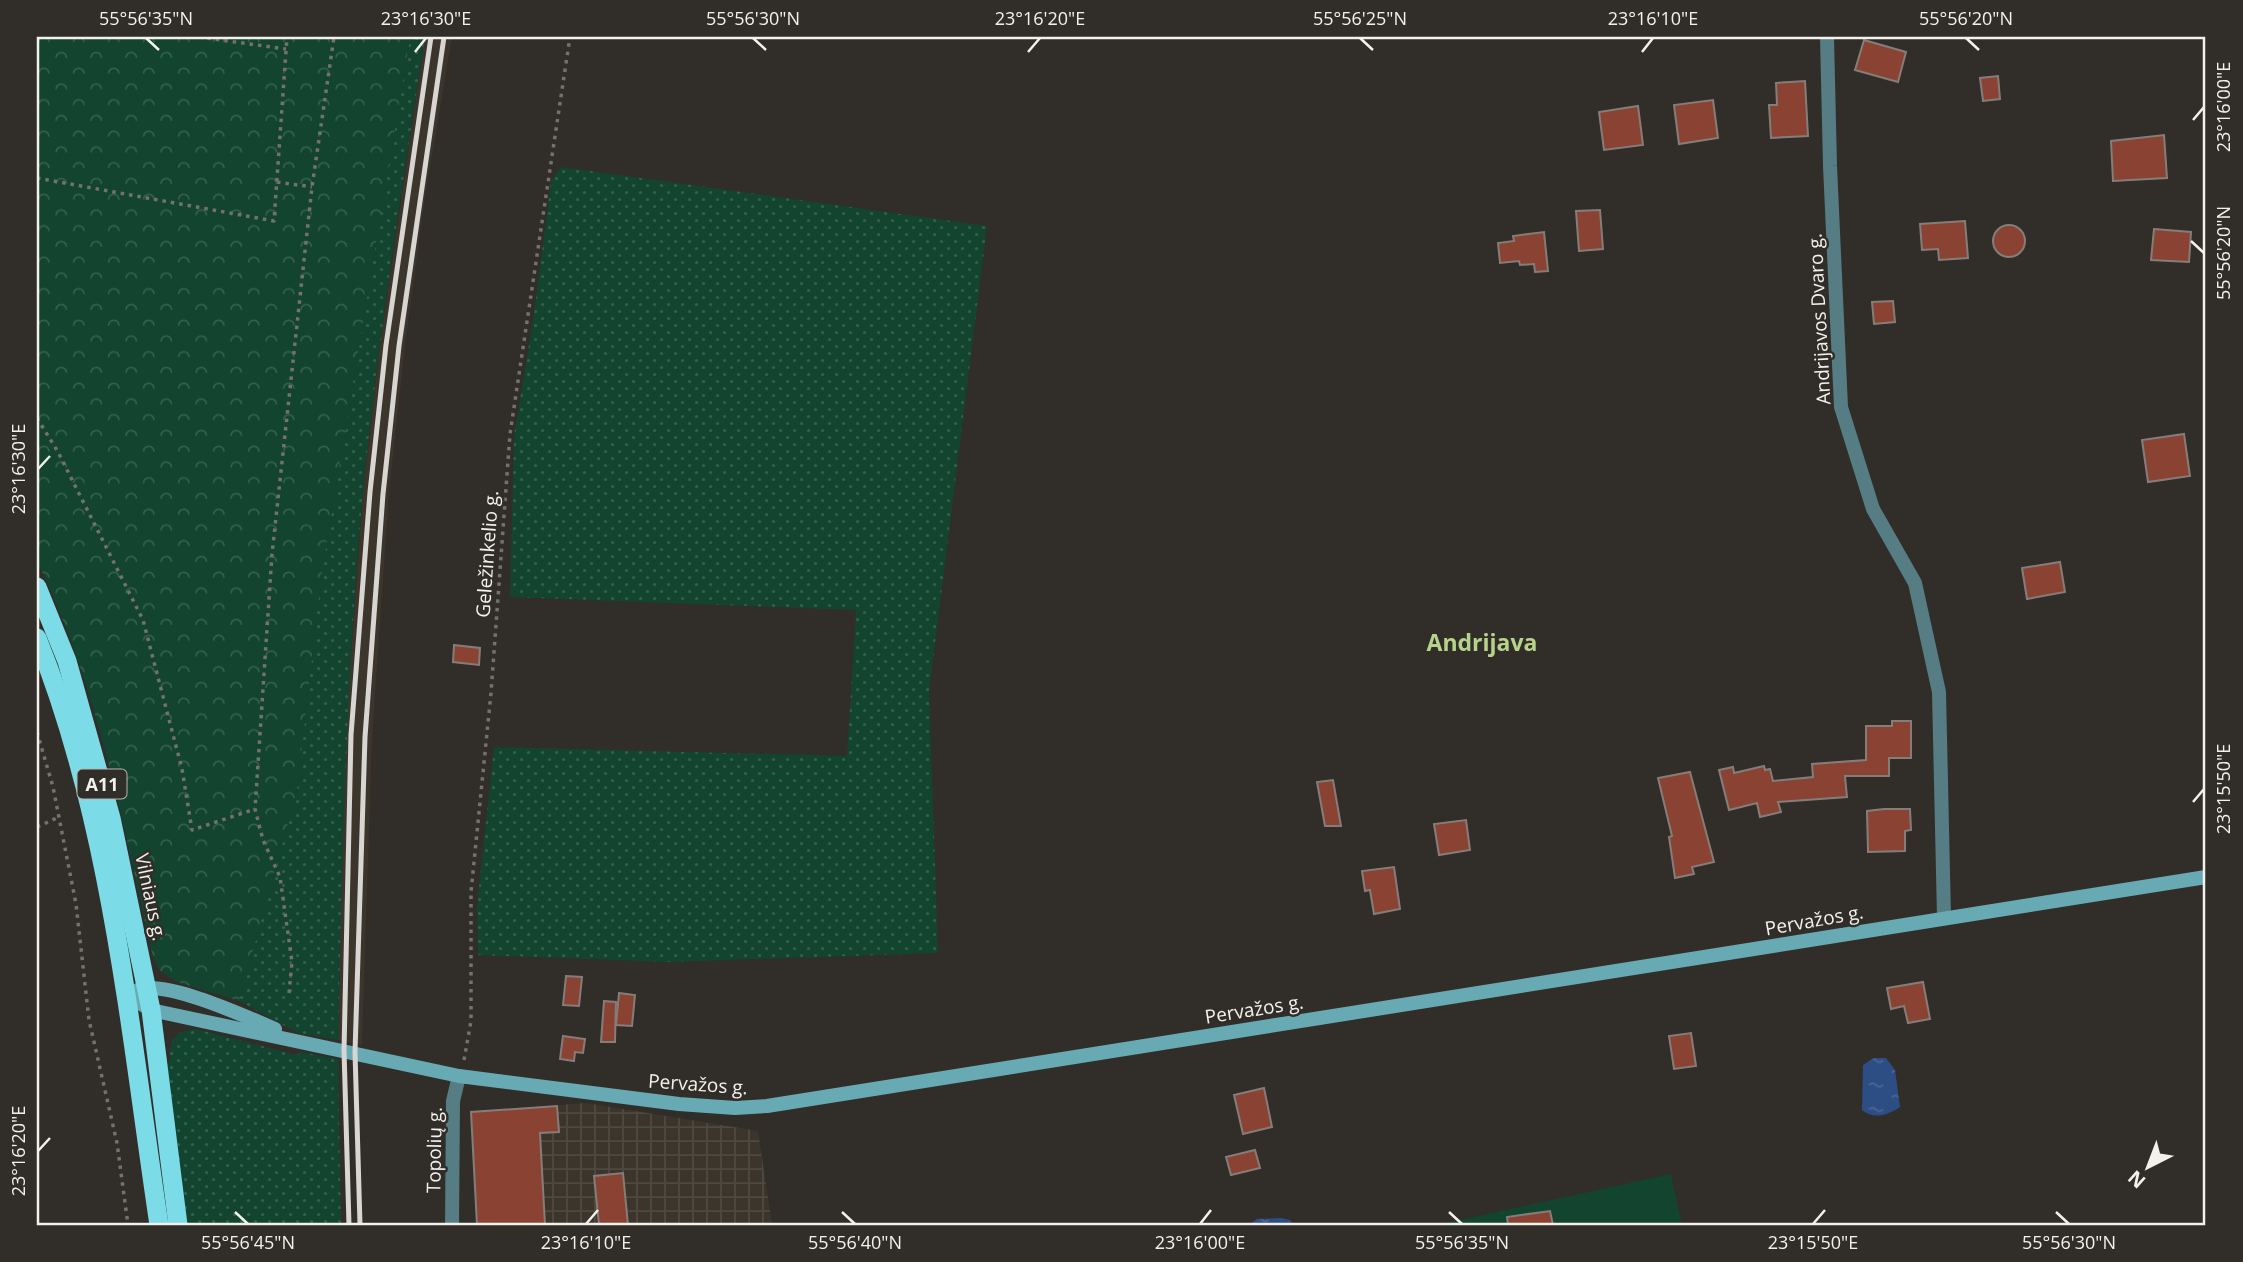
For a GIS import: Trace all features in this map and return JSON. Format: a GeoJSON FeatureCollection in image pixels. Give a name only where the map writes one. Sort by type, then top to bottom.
{"type":"FeatureCollection","features":[{"type":"Feature","properties":{"kind":"highway","name":"Vilniaus g."},"geometry":{"type":"LineString","coordinates":[[37,587],[67,661],[111,818],[151,1010],[178,1225]]}},
{"type":"Feature","properties":{"kind":"highway","name":"A11"},"geometry":{"type":"LineString","coordinates":[[37,638],[54,681],[98,848],[127,995],[159,1225]]}},
{"type":"Feature","properties":{"kind":"main road","name":"Pervažos g."},"geometry":{"type":"LineString","coordinates":[[127,995],[151,1010],[459,1076],[679,1104],[735,1108],[768,1107],[2206,877]]}},
{"type":"Feature","properties":{"kind":"main road","name":"Pervažos g."},"geometry":{"type":"LineString","coordinates":[[147,986],[183,994],[308,1042]]}},
{"type":"Feature","properties":{"kind":"main road"},"geometry":{"type":"LineString","coordinates":[[127,995],[147,986]]}},
{"type":"Feature","properties":{"kind":"street","name":"Andrijavos Dvaro g."},"geometry":{"type":"LineString","coordinates":[[1827,37],[1841,407],[1872,509],[1915,583],[1939,692],[1944,917]]}},
{"type":"Feature","properties":{"kind":"street","name":"Topolių g."},"geometry":{"type":"LineString","coordinates":[[452,1225],[453,1101],[459,1076]]}},
{"type":"Feature","properties":{"kind":"path"},"geometry":{"type":"LineString","coordinates":[[199,37],[286,49]]}},
{"type":"Feature","properties":{"kind":"path"},"geometry":{"type":"LineString","coordinates":[[37,178],[274,221],[287,37]]}},
{"type":"Feature","properties":{"kind":"path"},"geometry":{"type":"LineString","coordinates":[[289,993],[292,962],[280,877],[263,840],[256,809],[272,554],[312,187],[334,37]]}},
{"type":"Feature","properties":{"kind":"path","name":"Geležinkelio g."},"geometry":{"type":"LineString","coordinates":[[459,1076],[468,1050],[471,1021],[471,892],[491,693],[510,434],[570,37]]}},
{"type":"Feature","properties":{"kind":"path"},"geometry":{"type":"LineString","coordinates":[[276,182],[312,187]]}},
{"type":"Feature","properties":{"kind":"path"},"geometry":{"type":"LineString","coordinates":[[37,418],[58,452],[142,620],[182,769],[192,830],[256,809]]}},
{"type":"Feature","properties":{"kind":"path"},"geometry":{"type":"LineString","coordinates":[[37,732],[53,787],[76,904],[89,1020],[117,1143],[128,1225]]}},
{"type":"Feature","properties":{"kind":"path"},"geometry":{"type":"LineString","coordinates":[[37,827],[59,817]]}},
{"type":"Feature","properties":{"kind":"shaded area"},"geometry":{"type":"Polygon","coordinates":[[[425,37],[452,37],[425,197],[389,492],[372,738],[362,1045],[338,1040],[345,737],[363,492],[380,345],[425,37]]]}},
{"type":"Feature","properties":{"kind":"shaded area"},"geometry":{"type":"Polygon","coordinates":[[[586,1103],[758,1131],[772,1225],[477,1225],[471,1112],[586,1103]]]}},
{"type":"Feature","properties":{"kind":"green space"},"geometry":{"type":"Polygon","coordinates":[[[37,37],[410,37],[321,577],[297,790],[239,1001],[177,982],[159,970],[152,953],[106,753],[92,704],[58,608],[37,561],[37,37]]]}},
{"type":"Feature","properties":{"kind":"green space"},"geometry":{"type":"Polygon","coordinates":[[[410,37],[425,37],[383,321],[363,492],[352,629],[338,1040],[298,1033],[239,1001],[297,790],[321,577],[410,37]]]}},
{"type":"Feature","properties":{"kind":"green space"},"geometry":{"type":"Polygon","coordinates":[[[561,167],[987,226],[929,691],[938,953],[670,962],[478,955],[477,906],[494,747],[847,756],[856,610],[510,597],[514,436],[534,314],[551,181],[561,167]]]}},
{"type":"Feature","properties":{"kind":"green space"},"geometry":{"type":"Polygon","coordinates":[[[196,1029],[297,1055],[301,1052],[338,1059],[341,1225],[185,1225],[164,1063],[170,1062],[170,1048],[174,1038],[182,1032],[196,1029]]]}},
{"type":"Feature","properties":{"kind":"green space"},"geometry":{"type":"Polygon","coordinates":[[[1671,1174],[1682,1225],[1437,1225],[1671,1174]]]}},
{"type":"Feature","properties":{"kind":"water"},"geometry":{"type":"Polygon","coordinates":[[[1874,1058],[1886,1058],[1895,1070],[1900,1107],[1881,1115],[1871,1115],[1862,1110],[1863,1065],[1874,1058]]]}},
{"type":"Feature","properties":{"kind":"water"},"geometry":{"type":"Polygon","coordinates":[[[1257,1219],[1290,1220],[1293,1225],[1249,1225],[1257,1219]]]}},
{"type":"Feature","properties":{"kind":"building"},"geometry":{"type":"Polygon","coordinates":[[[1864,40],[1906,52],[1898,82],[1855,70],[1864,40]]]}},
{"type":"Feature","properties":{"kind":"building"},"geometry":{"type":"Polygon","coordinates":[[[1998,76],[2000,99],[1983,101],[1980,78],[1998,76]]]}},
{"type":"Feature","properties":{"kind":"building"},"geometry":{"type":"Polygon","coordinates":[[[1805,81],[1808,136],[1771,138],[1769,105],[1777,105],[1776,83],[1805,81]]]}},
{"type":"Feature","properties":{"kind":"building"},"geometry":{"type":"Polygon","coordinates":[[[1713,100],[1718,138],[1679,144],[1674,105],[1713,100]]]}},
{"type":"Feature","properties":{"kind":"building"},"geometry":{"type":"Polygon","coordinates":[[[1638,106],[1643,145],[1604,150],[1599,112],[1638,106]]]}},
{"type":"Feature","properties":{"kind":"building"},"geometry":{"type":"Polygon","coordinates":[[[2164,135],[2167,178],[2113,181],[2111,141],[2164,135]]]}},
{"type":"Feature","properties":{"kind":"building"},"geometry":{"type":"Polygon","coordinates":[[[1600,210],[1603,249],[1579,251],[1576,211],[1600,210]]]}},
{"type":"Feature","properties":{"kind":"building"},"geometry":{"type":"Polygon","coordinates":[[[1965,221],[1968,258],[1939,260],[1938,249],[1922,250],[1920,224],[1965,221]]]}},
{"type":"Feature","properties":{"kind":"building"},"geometry":{"type":"Polygon","coordinates":[[[2009,225],[2021,229],[2025,241],[2021,253],[2009,257],[1997,253],[1993,241],[1997,229],[2009,225]]]}},
{"type":"Feature","properties":{"kind":"building"},"geometry":{"type":"Polygon","coordinates":[[[2154,229],[2191,232],[2189,262],[2151,260],[2154,229]]]}},
{"type":"Feature","properties":{"kind":"building"},"geometry":{"type":"Polygon","coordinates":[[[1544,232],[1548,271],[1535,272],[1534,264],[1520,265],[1519,261],[1500,263],[1498,243],[1514,241],[1513,236],[1544,232]]]}},
{"type":"Feature","properties":{"kind":"building"},"geometry":{"type":"Polygon","coordinates":[[[1893,301],[1895,322],[1874,324],[1872,302],[1893,301]]]}},
{"type":"Feature","properties":{"kind":"building"},"geometry":{"type":"Polygon","coordinates":[[[2184,434],[2190,476],[2148,482],[2142,440],[2184,434]]]}},
{"type":"Feature","properties":{"kind":"building"},"geometry":{"type":"Polygon","coordinates":[[[2060,562],[2065,592],[2027,599],[2022,568],[2060,562]]]}},
{"type":"Feature","properties":{"kind":"building"},"geometry":{"type":"Polygon","coordinates":[[[454,645],[480,648],[479,665],[453,662],[454,645]]]}},
{"type":"Feature","properties":{"kind":"building"},"geometry":{"type":"Polygon","coordinates":[[[1892,721],[1911,721],[1911,758],[1889,758],[1889,776],[1845,776],[1847,797],[1778,802],[1781,812],[1760,817],[1757,803],[1729,810],[1719,770],[1733,767],[1734,773],[1764,766],[1765,770],[1770,769],[1773,781],[1813,777],[1812,764],[1866,760],[1866,726],[1892,726],[1892,721]]]}},
{"type":"Feature","properties":{"kind":"building"},"geometry":{"type":"Polygon","coordinates":[[[1690,772],[1714,862],[1692,867],[1694,874],[1675,878],[1669,837],[1672,836],[1658,778],[1690,772]]]}},
{"type":"Feature","properties":{"kind":"building"},"geometry":{"type":"Polygon","coordinates":[[[1333,780],[1341,826],[1325,826],[1317,782],[1333,780]]]}},
{"type":"Feature","properties":{"kind":"building"},"geometry":{"type":"Polygon","coordinates":[[[1910,809],[1911,830],[1905,831],[1905,851],[1868,852],[1867,811],[1910,809]]]}},
{"type":"Feature","properties":{"kind":"building"},"geometry":{"type":"Polygon","coordinates":[[[1466,820],[1470,850],[1439,855],[1434,824],[1466,820]]]}},
{"type":"Feature","properties":{"kind":"building"},"geometry":{"type":"Polygon","coordinates":[[[1394,867],[1400,909],[1374,914],[1370,890],[1365,891],[1362,871],[1394,867]]]}},
{"type":"Feature","properties":{"kind":"building"},"geometry":{"type":"Polygon","coordinates":[[[566,976],[582,977],[579,1006],[563,1005],[566,976]]]}},
{"type":"Feature","properties":{"kind":"building"},"geometry":{"type":"Polygon","coordinates":[[[1923,982],[1930,1019],[1908,1023],[1904,1006],[1891,1009],[1887,988],[1923,982]]]}},
{"type":"Feature","properties":{"kind":"building"},"geometry":{"type":"Polygon","coordinates":[[[619,993],[635,995],[632,1026],[616,1025],[619,993]]]}},
{"type":"Feature","properties":{"kind":"building"},"geometry":{"type":"Polygon","coordinates":[[[604,1001],[616,1002],[615,1042],[601,1042],[604,1001]]]}},
{"type":"Feature","properties":{"kind":"building"},"geometry":{"type":"Polygon","coordinates":[[[1691,1033],[1696,1066],[1674,1069],[1669,1036],[1691,1033]]]}},
{"type":"Feature","properties":{"kind":"building"},"geometry":{"type":"Polygon","coordinates":[[[563,1036],[585,1039],[583,1053],[575,1052],[574,1061],[560,1059],[563,1036]]]}},
{"type":"Feature","properties":{"kind":"building"},"geometry":{"type":"Polygon","coordinates":[[[1264,1088],[1272,1127],[1243,1134],[1234,1095],[1264,1088]]]}},
{"type":"Feature","properties":{"kind":"building"},"geometry":{"type":"Polygon","coordinates":[[[557,1106],[559,1132],[540,1133],[545,1225],[477,1225],[471,1112],[557,1106]]]}},
{"type":"Feature","properties":{"kind":"building"},"geometry":{"type":"Polygon","coordinates":[[[1255,1150],[1260,1168],[1231,1175],[1226,1157],[1255,1150]]]}},
{"type":"Feature","properties":{"kind":"building"},"geometry":{"type":"Polygon","coordinates":[[[623,1173],[628,1225],[599,1225],[594,1176],[623,1173]]]}},
{"type":"Feature","properties":{"kind":"building"},"geometry":{"type":"Polygon","coordinates":[[[1550,1211],[1553,1225],[1508,1225],[1507,1217],[1550,1211]]]}},
{"type":"Feature","properties":{"kind":"railway"},"geometry":{"type":"LineString","coordinates":[[349,1225],[344,1050],[351,735],[370,492],[386,345],[431,37]]}},
{"type":"Feature","properties":{"kind":"railway"},"geometry":{"type":"LineString","coordinates":[[360,1225],[355,1052],[365,737],[383,494],[399,346],[444,37]]}},
{"type":"Feature","properties":{"kind":"district","name":"Andrijava"},"geometry":{"type":"Point","coordinates":[1482,642]}}]}
